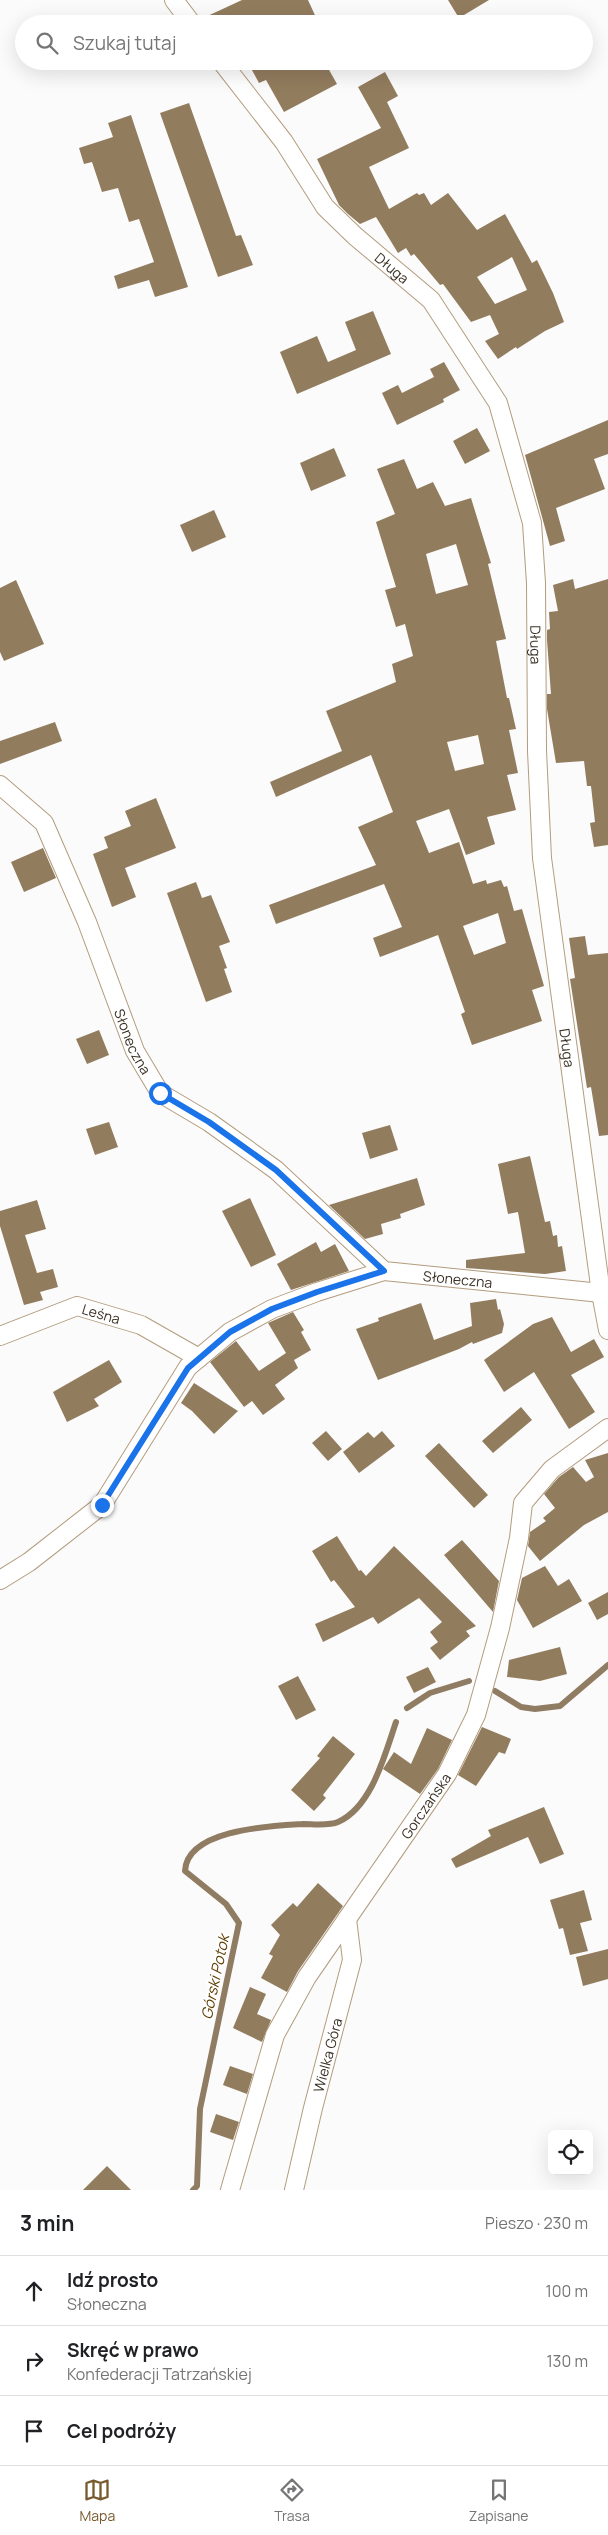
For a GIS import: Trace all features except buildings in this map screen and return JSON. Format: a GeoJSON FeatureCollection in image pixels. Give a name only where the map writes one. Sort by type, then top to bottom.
{"type":"FeatureCollection","features":[{"type":"Feature","properties":{"kind":"street"},"geometry":{"type":"LineString","coordinates":[[174,0],[185,15]]}},
{"type":"Feature","properties":{"kind":"street","name":"Długa"},"geometry":{"type":"LineString","coordinates":[[229,70],[284,142],[324,207],[431,300],[498,403],[532,523],[536,583],[537,751],[542,858],[601,1293],[608,1330]]}},
{"type":"Feature","properties":{"kind":"street","name":"Słoneczna"},"geometry":{"type":"LineString","coordinates":[[0,785],[44,823],[87,922],[135,1051],[160,1093],[209,1122],[276,1170],[384,1271],[601,1293]]}},
{"type":"Feature","properties":{"kind":"street"},"geometry":{"type":"LineString","coordinates":[[0,1580],[29,1562],[102,1505],[188,1368],[230,1332],[272,1309],[317,1292],[384,1271]]}},
{"type":"Feature","properties":{"kind":"street","name":"Leśna"},"geometry":{"type":"LineString","coordinates":[[0,1336],[77,1306],[141,1325],[199,1358]]}},
{"type":"Feature","properties":{"kind":"street","name":"Gorczańska"},"geometry":{"type":"LineString","coordinates":[[230,2190],[275,2035],[307,1976],[446,1774],[476,1715],[500,1628],[519,1538],[523,1503],[552,1469],[608,1428]]}},
{"type":"Feature","properties":{"kind":"street","name":"Wielka Góra"},"geometry":{"type":"LineString","coordinates":[[294,2190],[352,1960],[348,1919]]}},
{"type":"Feature","properties":{"kind":"waterway","name":"Górski Potok"},"geometry":{"type":"LineString","coordinates":[[495,1691],[521,1707],[535,1709],[560,1706],[608,1665]]}},
{"type":"Feature","properties":{"kind":"waterway","name":"Górski Potok"},"geometry":{"type":"LineString","coordinates":[[407,1708],[430,1693],[469,1681]]}},
{"type":"Feature","properties":{"kind":"waterway","name":"Górski Potok"},"geometry":{"type":"LineString","coordinates":[[193,2190],[197,2186],[200,2109],[239,1923],[226,1904],[185,1871],[189,1857],[200,1846],[215,1838],[233,1832],[272,1826],[330,1824],[350,1815],[360,1805],[376,1778],[396,1722]]}},
{"type":"Feature","properties":{"kind":"route"},"geometry":{"type":"LineString","coordinates":[[102,1505],[188,1368],[230,1332],[272,1309],[367,1275],[384,1271],[276,1170],[209,1122],[160,1093]]}}]}
